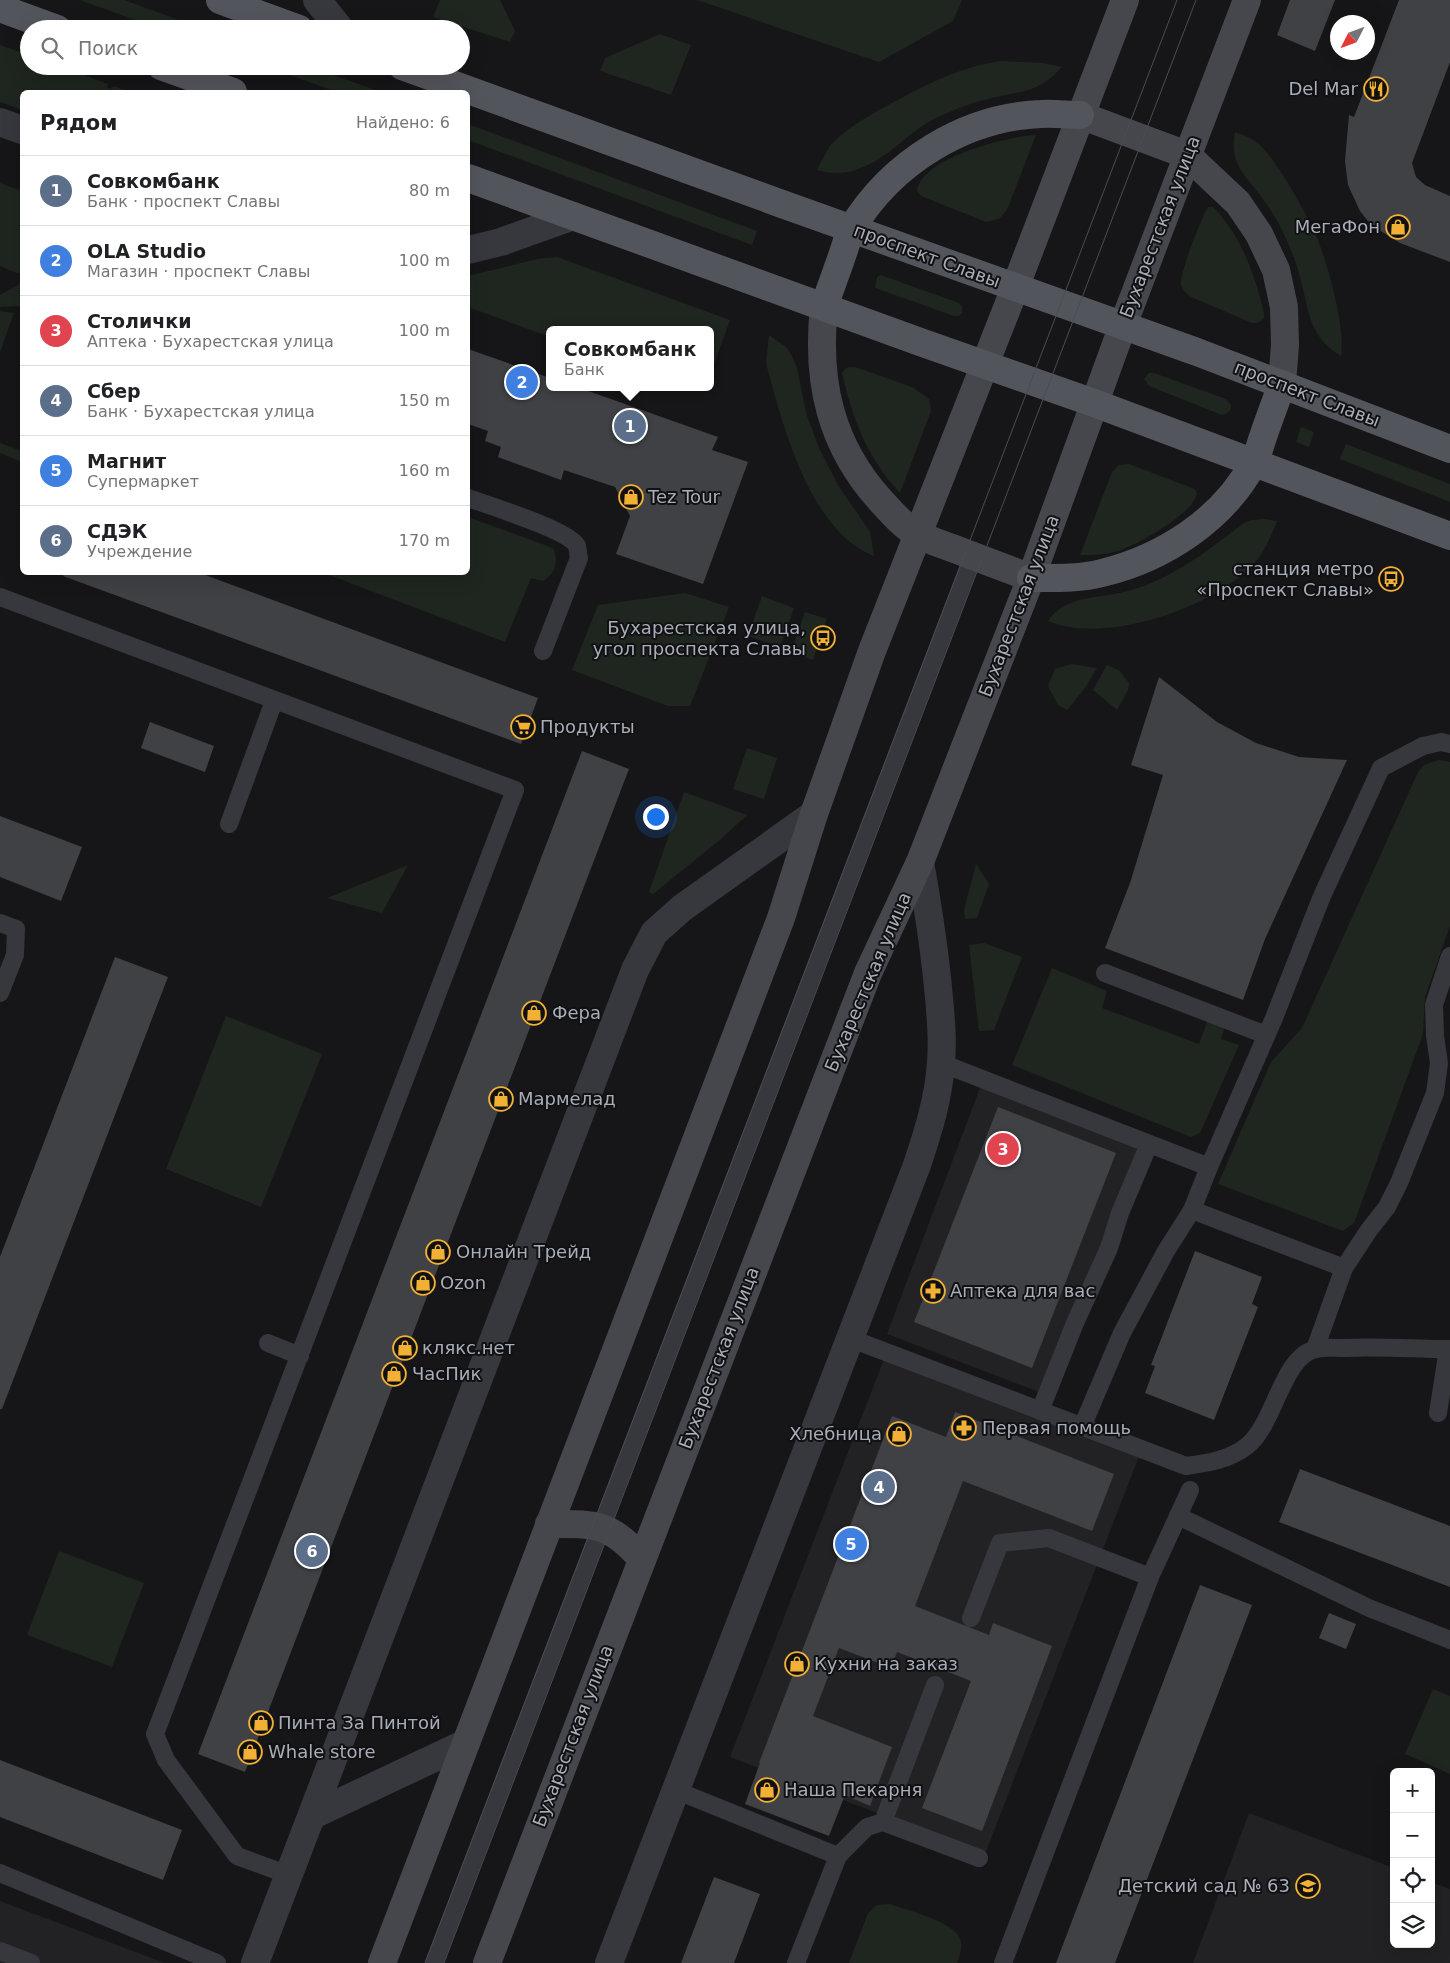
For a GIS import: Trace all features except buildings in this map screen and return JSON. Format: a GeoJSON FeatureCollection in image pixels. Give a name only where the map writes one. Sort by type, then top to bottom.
{"type":"FeatureCollection","features":[{"type":"Feature","properties":{"kind":"main road"},"geometry":{"type":"LineString","coordinates":[[220,0],[274,20]]}},
{"type":"Feature","properties":{"kind":"main road"},"geometry":{"type":"LineString","coordinates":[[382,1963],[782,918],[814,814],[872,651],[1015,288],[1125,0]]}},
{"type":"Feature","properties":{"kind":"main road","name":"Бухарестская улица"},"geometry":{"type":"LineString","coordinates":[[486,1963],[868,973],[920,862],[1031,578],[1094,403],[1246,0]]}},
{"type":"Feature","properties":{"kind":"main road"},"geometry":{"type":"LineString","coordinates":[[0,8],[33,20]]}},
{"type":"Feature","properties":{"kind":"main road"},"geometry":{"type":"LineString","coordinates":[[186,75],[227,90]]}},
{"type":"Feature","properties":{"kind":"main road","name":"проспект Славы"},"geometry":{"type":"LineString","coordinates":[[427,75],[468,90]]}},
{"type":"Feature","properties":{"kind":"main road","name":"проспект Славы"},"geometry":{"type":"LineString","coordinates":[[470,91],[1123,326],[1450,448]]}},
{"type":"Feature","properties":{"kind":"main road"},"geometry":{"type":"LineString","coordinates":[[1032,115],[1080,115],[1187,155],[1238,203],[1259,234],[1276,270],[1284,307],[1285,344],[1282,384],[1254,462],[1232,494],[1205,522],[1173,545],[1138,562],[1101,574],[1062,578],[1031,578],[917,534],[892,513],[870,489],[852,462],[838,433],[828,402],[822,371],[821,338],[824,307],[851,229],[873,198],[901,170],[932,148],[966,130],[1003,119],[1032,115]]}},
{"type":"Feature","properties":{"kind":"main road"},"geometry":{"type":"LineString","coordinates":[[470,179],[1094,403],[1450,536]]}},
{"type":"Feature","properties":{"kind":"main road"},"geometry":{"type":"LineString","coordinates":[[549,1524],[592,1524],[609,1530],[627,1542],[641,1558]]}},
{"type":"Feature","properties":{"kind":"street"},"geometry":{"type":"LineString","coordinates":[[317,0],[333,20]]}},
{"type":"Feature","properties":{"kind":"street"},"geometry":{"type":"LineString","coordinates":[[0,122],[20,129]]}},
{"type":"Feature","properties":{"kind":"street"},"geometry":{"type":"LineString","coordinates":[[470,250],[501,242],[573,216]]}},
{"type":"Feature","properties":{"kind":"street"},"geometry":{"type":"LineString","coordinates":[[255,1963],[635,970],[654,933],[682,908],[814,814]]}},
{"type":"Feature","properties":{"kind":"street"},"geometry":{"type":"LineString","coordinates":[[609,1963],[917,1165],[928,1130],[937,1093],[942,1037],[933,940],[920,862]]}},
{"type":"Feature","properties":{"kind":"street"},"geometry":{"type":"LineString","coordinates":[[313,1814],[466,1743]]}},
{"type":"Feature","properties":{"kind":"lane"},"geometry":{"type":"LineString","coordinates":[[470,499],[553,529],[567,537],[577,546],[579,558],[543,651]]}},
{"type":"Feature","properties":{"kind":"lane"},"geometry":{"type":"LineString","coordinates":[[434,1963],[973,556]]}},
{"type":"Feature","properties":{"kind":"lane"},"geometry":{"type":"LineString","coordinates":[[0,597],[515,790],[155,1734],[166,1760],[236,1856],[289,1875]]}},
{"type":"Feature","properties":{"kind":"lane"},"geometry":{"type":"LineString","coordinates":[[229,824],[274,700]]}},
{"type":"Feature","properties":{"kind":"lane"},"geometry":{"type":"LineString","coordinates":[[1082,1427],[1122,1333],[1166,1251],[1192,1210],[1322,896],[1381,768],[1424,746],[1441,742],[1450,744]]}},
{"type":"Feature","properties":{"kind":"lane"},"geometry":{"type":"LineString","coordinates":[[0,923],[16,929],[14,956],[0,993]]}},
{"type":"Feature","properties":{"kind":"lane"},"geometry":{"type":"LineString","coordinates":[[1315,1349],[1344,1268],[1387,1207],[1399,1184],[1435,1093],[1440,1063],[1435,1036],[1434,1005],[1450,956]]}},
{"type":"Feature","properties":{"kind":"lane"},"geometry":{"type":"LineString","coordinates":[[1105,973],[1266,1035]]}},
{"type":"Feature","properties":{"kind":"lane"},"geometry":{"type":"LineString","coordinates":[[941,1063],[1209,1167]]}},
{"type":"Feature","properties":{"kind":"lane"},"geometry":{"type":"LineString","coordinates":[[1040,1411],[1075,1323],[1109,1248],[1120,1213],[1149,1144]]}},
{"type":"Feature","properties":{"kind":"lane"},"geometry":{"type":"LineString","coordinates":[[1192,1210],[1344,1268]]}},
{"type":"Feature","properties":{"kind":"lane"},"geometry":{"type":"LineString","coordinates":[[849,1338],[1186,1466],[1220,1460],[1234,1455],[1248,1445],[1261,1430],[1295,1361],[1315,1349],[1360,1347],[1449,1349],[1438,1413]]}},
{"type":"Feature","properties":{"kind":"lane"},"geometry":{"type":"LineString","coordinates":[[268,1343],[300,1356]]}},
{"type":"Feature","properties":{"kind":"lane"},"geometry":{"type":"LineString","coordinates":[[1186,1466],[1197,1526]]}},
{"type":"Feature","properties":{"kind":"lane"},"geometry":{"type":"LineString","coordinates":[[1003,1963],[1150,1577],[1190,1490]]}},
{"type":"Feature","properties":{"kind":"lane"},"geometry":{"type":"LineString","coordinates":[[1178,1516],[1369,1608],[1450,1640]]}},
{"type":"Feature","properties":{"kind":"lane"},"geometry":{"type":"LineString","coordinates":[[971,1618],[1000,1543],[1049,1538],[1150,1577]]}},
{"type":"Feature","properties":{"kind":"lane"},"geometry":{"type":"LineString","coordinates":[[883,1822],[935,1685]]}},
{"type":"Feature","properties":{"kind":"lane"},"geometry":{"type":"LineString","coordinates":[[675,1790],[838,1856]]}},
{"type":"Feature","properties":{"kind":"lane"},"geometry":{"type":"LineString","coordinates":[[796,1963],[838,1856],[867,1827],[883,1822],[980,1858]]}},
{"type":"Feature","properties":{"kind":"lane"},"geometry":{"type":"LineString","coordinates":[[0,1873],[217,1963]]}},
{"type":"Feature","properties":{"kind":"lane"},"geometry":{"type":"LineString","coordinates":[[0,1951],[31,1963]]}},
{"type":"Feature","properties":{"kind":"shaded area"},"geometry":{"type":"Polygon","coordinates":[[[80,0],[124,0],[179,20],[135,20],[80,0]]]}},
{"type":"Feature","properties":{"kind":"shaded area"},"geometry":{"type":"Polygon","coordinates":[[[440,0],[500,0],[515,31],[510,42],[470,29],[470,20],[442,20],[433,17],[440,0]]]}},
{"type":"Feature","properties":{"kind":"shaded area"},"geometry":{"type":"Polygon","coordinates":[[[697,0],[962,0],[953,21],[879,62],[697,0]]]}},
{"type":"Feature","properties":{"kind":"shaded area"},"geometry":{"type":"Polygon","coordinates":[[[660,34],[691,45],[671,95],[600,71],[605,58],[660,34]]]}},
{"type":"Feature","properties":{"kind":"shaded area"},"geometry":{"type":"Polygon","coordinates":[[[0,45],[20,52],[20,75],[84,75],[108,84],[107,88],[111,89],[113,86],[125,90],[20,90],[20,109],[0,102],[0,45]]]}},
{"type":"Feature","properties":{"kind":"shaded area"},"geometry":{"type":"Polygon","coordinates":[[[1001,61],[1043,63],[1062,67],[1044,83],[1036,87],[974,103],[934,119],[915,131],[888,153],[868,165],[843,173],[817,170],[830,146],[848,130],[869,116],[940,79],[970,68],[1001,61]]]}},
{"type":"Feature","properties":{"kind":"shaded area"},"geometry":{"type":"Polygon","coordinates":[[[289,75],[333,75],[375,90],[331,90],[289,75]]]}},
{"type":"Feature","properties":{"kind":"shaded area"},"geometry":{"type":"Polygon","coordinates":[[[470,125],[757,231],[752,245],[470,141],[470,125]]]}},
{"type":"Feature","properties":{"kind":"shaded area"},"geometry":{"type":"Polygon","coordinates":[[[1235,132],[1259,144],[1275,163],[1299,202],[1317,238],[1331,280],[1339,314],[1342,345],[1341,356],[1329,348],[1314,328],[1297,267],[1284,233],[1270,209],[1246,178],[1237,162],[1234,154],[1235,132]]]}},
{"type":"Feature","properties":{"kind":"shaded area"},"geometry":{"type":"Polygon","coordinates":[[[1036,135],[1007,210],[999,219],[986,222],[921,196],[917,191],[922,179],[933,168],[949,159],[987,144],[1036,135]]]}},
{"type":"Feature","properties":{"kind":"shaded area"},"geometry":{"type":"Polygon","coordinates":[[[0,183],[20,190],[20,271],[19,274],[0,266],[0,183]]]}},
{"type":"Feature","properties":{"kind":"shaded area"},"geometry":{"type":"Polygon","coordinates":[[[1208,207],[1213,207],[1223,219],[1246,256],[1264,313],[1264,318],[1258,323],[1252,323],[1191,297],[1181,285],[1187,259],[1208,207]]]}},
{"type":"Feature","properties":{"kind":"shaded area"},"geometry":{"type":"Polygon","coordinates":[[[557,257],[730,320],[714,364],[714,326],[546,326],[546,336],[470,308],[470,276],[537,259],[557,257]]]}},
{"type":"Feature","properties":{"kind":"shaded area"},"geometry":{"type":"Polygon","coordinates":[[[881,275],[959,303],[962,307],[962,313],[959,316],[954,316],[878,289],[875,287],[877,277],[881,275]]]}},
{"type":"Feature","properties":{"kind":"shaded area"},"geometry":{"type":"Polygon","coordinates":[[[20,284],[20,307],[0,307],[0,295],[20,284]]]}},
{"type":"Feature","properties":{"kind":"shaded area"},"geometry":{"type":"Polygon","coordinates":[[[0,311],[14,313],[0,352],[0,311]]]}},
{"type":"Feature","properties":{"kind":"shaded area"},"geometry":{"type":"Polygon","coordinates":[[[769,335],[786,347],[792,356],[797,368],[806,413],[819,448],[838,485],[870,532],[874,556],[852,544],[833,525],[817,502],[803,476],[782,421],[768,371],[766,362],[769,335]]]}},
{"type":"Feature","properties":{"kind":"shaded area"},"geometry":{"type":"Polygon","coordinates":[[[849,367],[855,367],[912,387],[929,399],[931,411],[900,493],[870,452],[856,423],[842,373],[849,367]]]}},
{"type":"Feature","properties":{"kind":"shaded area"},"geometry":{"type":"Polygon","coordinates":[[[1149,373],[1154,373],[1226,399],[1231,405],[1230,411],[1222,415],[1149,386],[1144,379],[1149,373]]]}},
{"type":"Feature","properties":{"kind":"shaded area"},"geometry":{"type":"Polygon","coordinates":[[[1301,427],[1314,432],[1309,447],[1296,442],[1301,427]]]}},
{"type":"Feature","properties":{"kind":"shaded area"},"geometry":{"type":"Polygon","coordinates":[[[0,443],[20,450],[20,461],[0,453],[0,443]]]}},
{"type":"Feature","properties":{"kind":"shaded area"},"geometry":{"type":"Polygon","coordinates":[[[1346,444],[1450,484],[1450,502],[1340,459],[1346,444]]]}},
{"type":"Feature","properties":{"kind":"shaded area"},"geometry":{"type":"Polygon","coordinates":[[[1129,464],[1195,489],[1197,493],[1194,501],[1176,519],[1127,548],[1109,553],[1080,555],[1112,472],[1119,465],[1129,464]]]}},
{"type":"Feature","properties":{"kind":"shaded area"},"geometry":{"type":"Polygon","coordinates":[[[470,518],[553,548],[556,562],[553,571],[543,581],[531,578],[505,642],[329,575],[470,575],[470,518]]]}},
{"type":"Feature","properties":{"kind":"shaded area"},"geometry":{"type":"Polygon","coordinates":[[[1264,519],[1277,521],[1269,541],[1258,559],[1240,576],[1217,592],[1190,606],[1160,617],[1129,625],[1100,628],[1072,627],[1048,621],[1055,612],[1074,602],[1128,591],[1160,579],[1189,563],[1244,523],[1264,519]]]}},
{"type":"Feature","properties":{"kind":"shaded area"},"geometry":{"type":"Polygon","coordinates":[[[685,593],[729,607],[690,706],[668,706],[572,670],[598,605],[685,593]]]}},
{"type":"Feature","properties":{"kind":"shaded area"},"geometry":{"type":"Polygon","coordinates":[[[762,596],[794,608],[780,647],[748,636],[762,596]]]}},
{"type":"Feature","properties":{"kind":"shaded area"},"geometry":{"type":"Polygon","coordinates":[[[805,612],[827,619],[813,660],[791,652],[805,612]]]}},
{"type":"Feature","properties":{"kind":"shaded area"},"geometry":{"type":"Polygon","coordinates":[[[1072,664],[1097,668],[1085,688],[1067,710],[1058,705],[1048,686],[1055,669],[1072,664]]]}},
{"type":"Feature","properties":{"kind":"shaded area"},"geometry":{"type":"Polygon","coordinates":[[[1107,665],[1120,671],[1129,683],[1128,690],[1117,710],[1093,690],[1107,665]]]}},
{"type":"Feature","properties":{"kind":"shaded area"},"geometry":{"type":"Polygon","coordinates":[[[747,748],[777,758],[764,799],[733,789],[747,748]]]}},
{"type":"Feature","properties":{"kind":"shaded area"},"geometry":{"type":"Polygon","coordinates":[[[1439,760],[1450,762],[1450,926],[1425,997],[1423,1034],[1354,1223],[1343,1231],[1218,1184],[1271,1062],[1302,1028],[1418,772],[1424,765],[1439,760]]]}},
{"type":"Feature","properties":{"kind":"shaded area"},"geometry":{"type":"Polygon","coordinates":[[[684,792],[747,815],[721,839],[653,894],[649,892],[684,792]]]}},
{"type":"Feature","properties":{"kind":"shaded area"},"geometry":{"type":"Polygon","coordinates":[[[976,864],[989,884],[977,918],[965,919],[964,910],[976,864]]]}},
{"type":"Feature","properties":{"kind":"shaded area"},"geometry":{"type":"Polygon","coordinates":[[[408,865],[382,913],[327,898],[408,865]]]}},
{"type":"Feature","properties":{"kind":"shaded area"},"geometry":{"type":"Polygon","coordinates":[[[984,943],[1022,957],[994,1030],[979,1031],[969,945],[984,943]]]}},
{"type":"Feature","properties":{"kind":"shaded area"},"geometry":{"type":"Polygon","coordinates":[[[1052,968],[1107,991],[1102,1008],[1199,1044],[1208,1020],[1225,1026],[1221,1039],[1239,1045],[1200,1133],[1191,1137],[1012,1065],[1052,968]]]}},
{"type":"Feature","properties":{"kind":"shaded area"},"geometry":{"type":"Polygon","coordinates":[[[226,1016],[322,1054],[261,1207],[166,1169],[226,1016]]]}},
{"type":"Feature","properties":{"kind":"shaded area"},"geometry":{"type":"Polygon","coordinates":[[[983,1080],[1143,1141],[1047,1395],[887,1334],[983,1080]]]}},
{"type":"Feature","properties":{"kind":"shaded area"},"geometry":{"type":"Polygon","coordinates":[[[884,1359],[1143,1446],[985,1854],[730,1757],[884,1359]]]}},
{"type":"Feature","properties":{"kind":"shaded area"},"geometry":{"type":"Polygon","coordinates":[[[59,1551],[144,1583],[112,1667],[27,1635],[59,1551]]]}},
{"type":"Feature","properties":{"kind":"shaded area"},"geometry":{"type":"Polygon","coordinates":[[[1433,1689],[1450,1696],[1450,1774],[1405,1754],[1433,1689]]]}},
{"type":"Feature","properties":{"kind":"shaded area","name":"Детский сад № 63"},"geometry":{"type":"Polygon","coordinates":[[[1249,1813],[1390,1866],[1390,1948],[1435,1948],[1435,1883],[1450,1889],[1450,1963],[1193,1963],[1249,1813]]]}},
{"type":"Feature","properties":{"kind":"shaded area"},"geometry":{"type":"Polygon","coordinates":[[[0,1901],[165,1963],[0,1963],[0,1901]]]}},
{"type":"Feature","properties":{"kind":"shaded area"},"geometry":{"type":"Polygon","coordinates":[[[890,1904],[938,1921],[954,1931],[961,1943],[957,1963],[849,1963],[868,1913],[877,1905],[890,1904]]]}},
{"type":"Feature","properties":{"kind":"tram line"},"geometry":{"type":"LineString","coordinates":[[425,1963],[1177,0]]}},
{"type":"Feature","properties":{"kind":"tram line"},"geometry":{"type":"LineString","coordinates":[[444,1963],[1196,0]]}},
{"type":"Feature","properties":{"kind":"place","name":"Del Mar"},"geometry":{"type":"Point","coordinates":[1376,89]}},
{"type":"Feature","properties":{"kind":"place","name":"МегаФон"},"geometry":{"type":"Point","coordinates":[1398,227]}},
{"type":"Feature","properties":{"kind":"place","name":"OLA Studio"},"geometry":{"type":"Point","coordinates":[522,382]}},
{"type":"Feature","properties":{"kind":"place","name":"Совкомбанк"},"geometry":{"type":"Point","coordinates":[630,426]}},
{"type":"Feature","properties":{"kind":"place","name":"Tez Tour"},"geometry":{"type":"Point","coordinates":[631,497]}},
{"type":"Feature","properties":{"kind":"place","name":"станция метро «Проспект Славы»"},"geometry":{"type":"Point","coordinates":[1391,579]}},
{"type":"Feature","properties":{"kind":"place","name":"Бухарестская улица, угол проспекта Славы"},"geometry":{"type":"Point","coordinates":[823,638]}},
{"type":"Feature","properties":{"kind":"place","name":"Продукты"},"geometry":{"type":"Point","coordinates":[523,727]}},
{"type":"Feature","properties":{"kind":"place","name":"Фера"},"geometry":{"type":"Point","coordinates":[534,1013]}},
{"type":"Feature","properties":{"kind":"place","name":"Мармелад"},"geometry":{"type":"Point","coordinates":[501,1099]}},
{"type":"Feature","properties":{"kind":"place","name":"Столички"},"geometry":{"type":"Point","coordinates":[1003,1149]}},
{"type":"Feature","properties":{"kind":"place","name":"Онлайн Трейд"},"geometry":{"type":"Point","coordinates":[438,1252]}},
{"type":"Feature","properties":{"kind":"place","name":"Ozon"},"geometry":{"type":"Point","coordinates":[423,1283]}},
{"type":"Feature","properties":{"kind":"place","name":"Аптека для вас"},"geometry":{"type":"Point","coordinates":[933,1291]}},
{"type":"Feature","properties":{"kind":"place","name":"клякс.нет"},"geometry":{"type":"Point","coordinates":[405,1348]}},
{"type":"Feature","properties":{"kind":"place","name":"ЧасПик"},"geometry":{"type":"Point","coordinates":[394,1374]}},
{"type":"Feature","properties":{"kind":"place","name":"Первая помощь"},"geometry":{"type":"Point","coordinates":[964,1428]}},
{"type":"Feature","properties":{"kind":"place","name":"Хлебница"},"geometry":{"type":"Point","coordinates":[899,1434]}},
{"type":"Feature","properties":{"kind":"place","name":"Сбер"},"geometry":{"type":"Point","coordinates":[879,1487]}},
{"type":"Feature","properties":{"kind":"place","name":"Магнит"},"geometry":{"type":"Point","coordinates":[851,1544]}},
{"type":"Feature","properties":{"kind":"place","name":"СДЭК"},"geometry":{"type":"Point","coordinates":[312,1551]}},
{"type":"Feature","properties":{"kind":"place","name":"Кухни на заказ"},"geometry":{"type":"Point","coordinates":[797,1664]}},
{"type":"Feature","properties":{"kind":"place","name":"Пинта За Пинтой"},"geometry":{"type":"Point","coordinates":[261,1723]}},
{"type":"Feature","properties":{"kind":"place","name":"Whale store"},"geometry":{"type":"Point","coordinates":[250,1752]}},
{"type":"Feature","properties":{"kind":"place","name":"Наша Пекарня"},"geometry":{"type":"Point","coordinates":[767,1790]}},
{"type":"Feature","properties":{"kind":"place","name":"Детский сад № 63"},"geometry":{"type":"Point","coordinates":[1308,1886]}}]}
